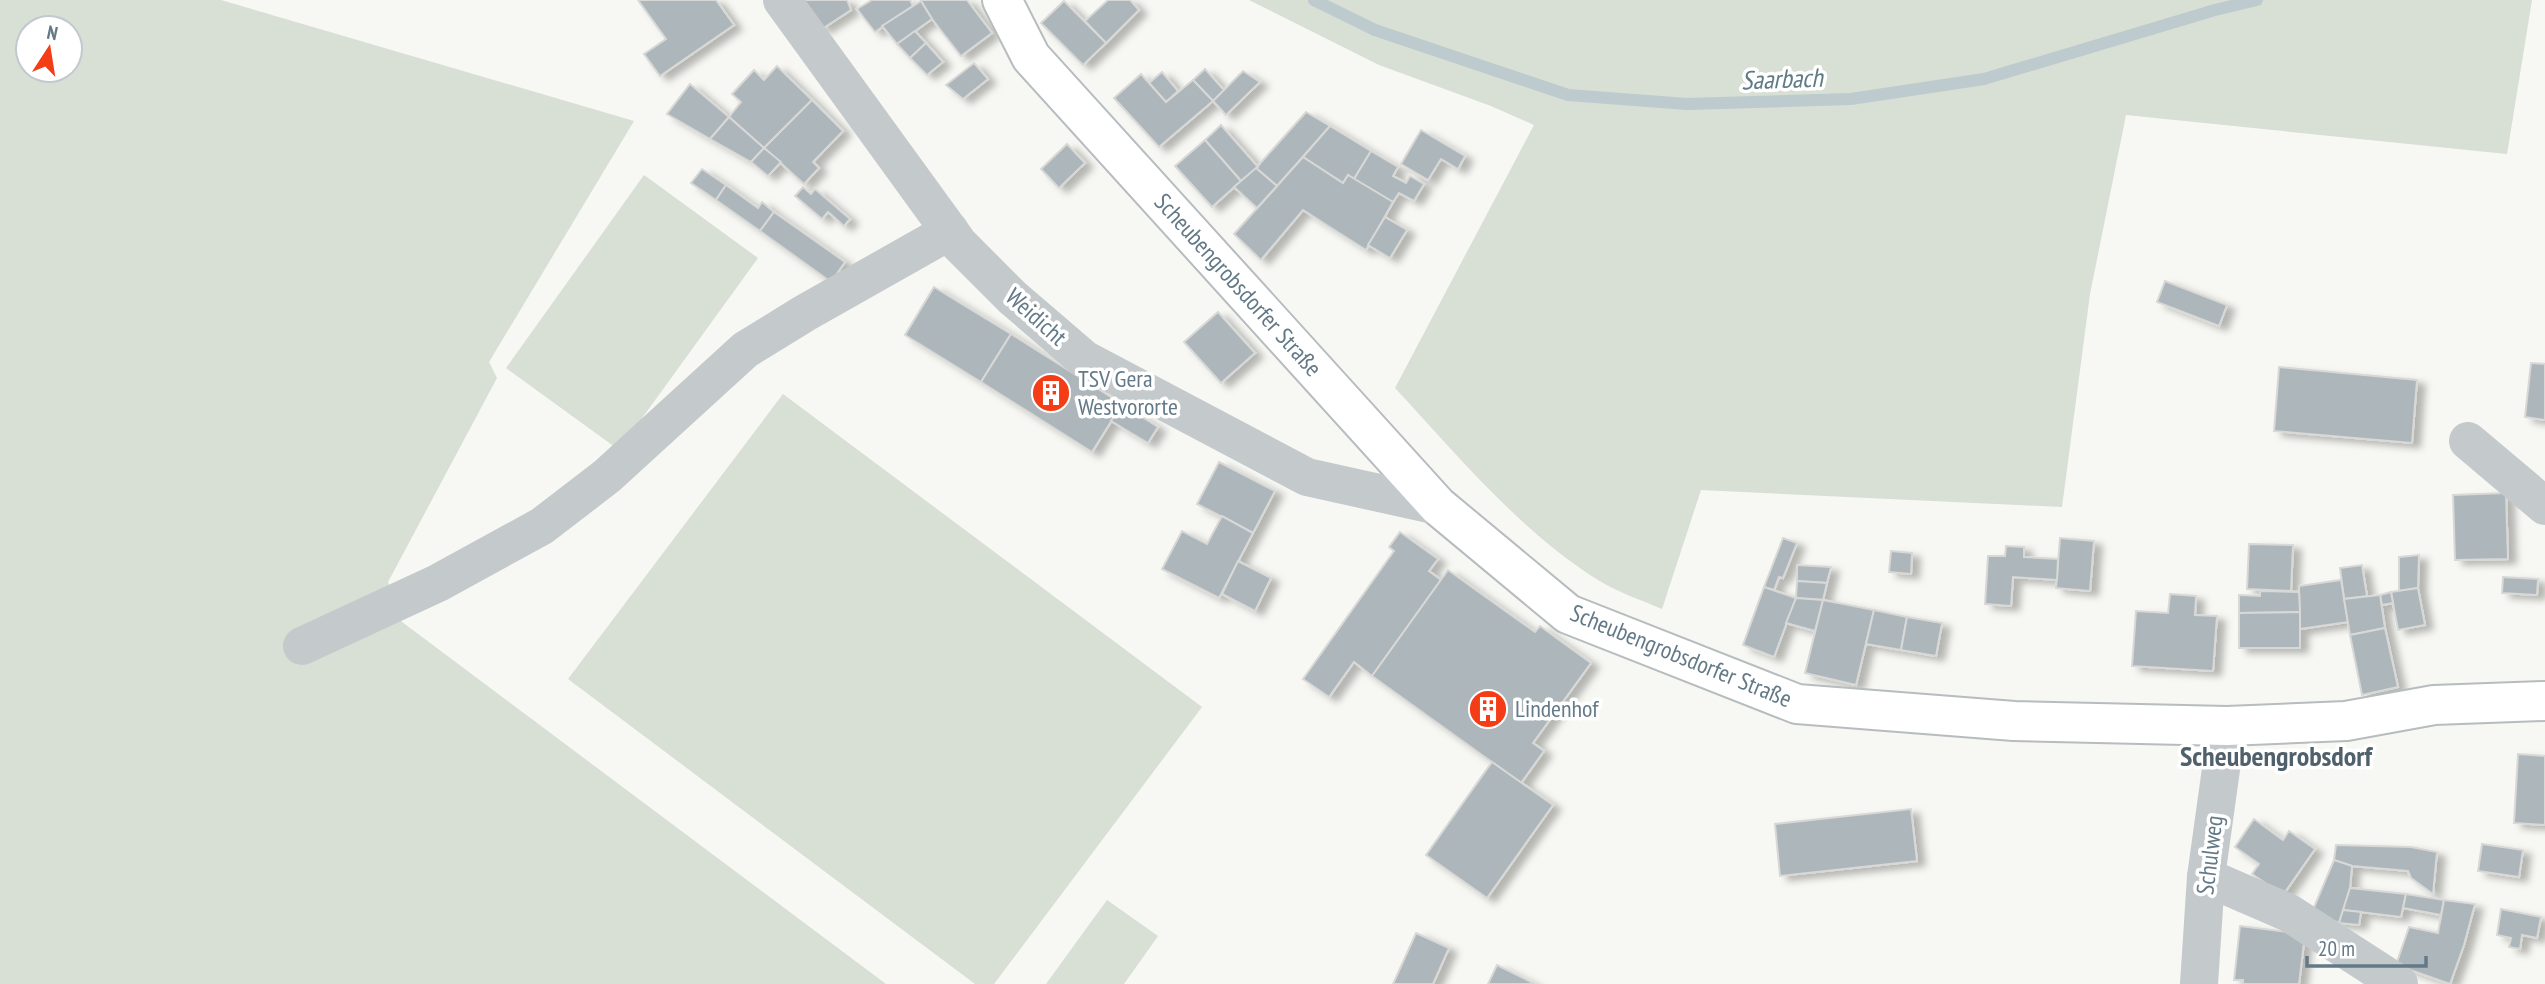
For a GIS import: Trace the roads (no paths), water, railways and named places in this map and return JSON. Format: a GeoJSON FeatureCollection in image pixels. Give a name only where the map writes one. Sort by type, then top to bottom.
{"type":"FeatureCollection","features":[{"type":"Feature","properties":{"kind":"main road","name":"Scheubengrobsdorfer Straße"},"geometry":{"type":"LineString","coordinates":[[1002,0],[1031,57],[1438,506],[1568,614],[1797,704],[2014,721],[2227,726],[2346,720],[2434,705],[2545,701]]}},
{"type":"Feature","properties":{"kind":"street","name":"Weidicht"},"geometry":{"type":"LineString","coordinates":[[782,0],[959,244],[1013,298],[1084,359],[1307,477],[1438,506]]}},
{"type":"Feature","properties":{"kind":"street"},"geometry":{"type":"LineString","coordinates":[[302,646],[438,583],[542,526],[607,476],[745,350],[804,313],[950,231]]}},
{"type":"Feature","properties":{"kind":"street"},"geometry":{"type":"LineString","coordinates":[[2468,442],[2545,506]]}},
{"type":"Feature","properties":{"kind":"street","name":"Schulweg"},"geometry":{"type":"LineString","coordinates":[[2199,984],[2206,877],[2227,726]]}},
{"type":"Feature","properties":{"kind":"street"},"geometry":{"type":"LineString","coordinates":[[2206,877],[2289,913],[2399,984]]}},
{"type":"Feature","properties":{"kind":"waterway","name":"Saarbach"},"geometry":{"type":"LineString","coordinates":[[1314,0],[1375,30],[1568,95],[1687,104],[1851,99],[1984,79],[2257,0]]}},
{"type":"Feature","properties":{"kind":"place","name":"TSV Gera Westvororte"},"geometry":{"type":"Point","coordinates":[1051,393]}},
{"type":"Feature","properties":{"kind":"place","name":"Lindenhof"},"geometry":{"type":"Point","coordinates":[1488,709]}},
{"type":"Feature","properties":{"kind":"district","name":"Scheubengrobsdorf"},"geometry":{"type":"Point","coordinates":[2276,756]}}]}
